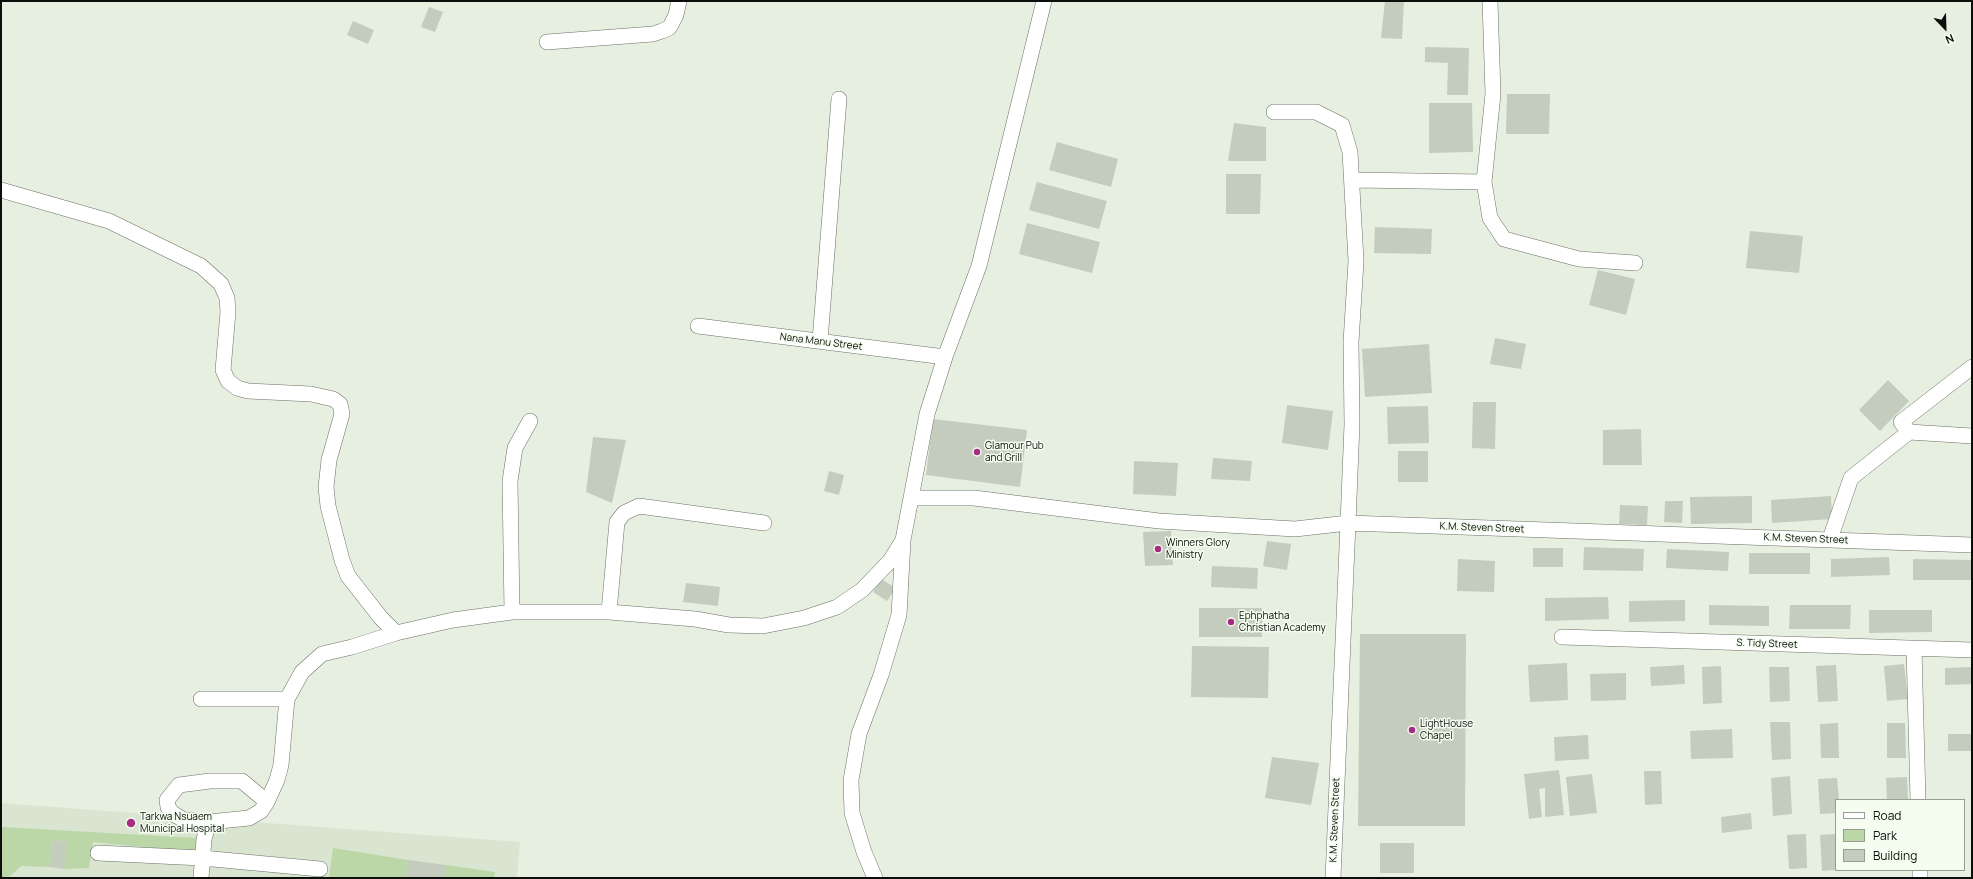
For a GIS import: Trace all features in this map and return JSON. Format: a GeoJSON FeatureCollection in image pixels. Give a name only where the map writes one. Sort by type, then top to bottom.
{"type":"FeatureCollection","features":[{"type":"Feature","properties":{"kind":"street"},"geometry":{"type":"LineString","coordinates":[[547,42],[652,34],[662,31],[669,28],[672,23],[676,15],[679,1]]}},
{"type":"Feature","properties":{"kind":"street"},"geometry":{"type":"LineString","coordinates":[[875,878],[864,852],[852,813],[851,780],[859,734],[881,675],[899,615],[903,540],[927,414],[945,356],[979,266],[1044,1]]}},
{"type":"Feature","properties":{"kind":"street"},"geometry":{"type":"LineString","coordinates":[[1490,1],[1493,94],[1484,182],[1490,218],[1504,239],[1579,259],[1635,263]]}},
{"type":"Feature","properties":{"kind":"street"},"geometry":{"type":"LineString","coordinates":[[820,341],[839,99]]}},
{"type":"Feature","properties":{"kind":"street"},"geometry":{"type":"LineString","coordinates":[[912,498],[974,498],[1159,521],[1294,530],[1348,523],[1352,424],[1352,342],[1356,261],[1353,180],[1350,152],[1342,125],[1316,112],[1274,112]]}},
{"type":"Feature","properties":{"kind":"street"},"geometry":{"type":"LineString","coordinates":[[1353,180],[1484,182]]}},
{"type":"Feature","properties":{"kind":"street"},"geometry":{"type":"LineString","coordinates":[[1,190],[109,221],[201,266],[221,284],[227,298],[228,312],[223,370],[228,381],[237,388],[248,391],[311,394],[333,399],[340,404],[342,414],[329,460],[326,487],[328,506],[342,560],[348,576],[381,618],[396,633]]}},
{"type":"Feature","properties":{"kind":"street","name":"Nana Manu Street"},"geometry":{"type":"LineString","coordinates":[[698,326],[945,356]]}},
{"type":"Feature","properties":{"kind":"street"},"geometry":{"type":"LineString","coordinates":[[1909,432],[1901,422],[1972,367]]}},
{"type":"Feature","properties":{"kind":"street"},"geometry":{"type":"LineString","coordinates":[[512,612],[510,481],[515,448],[530,421]]}},
{"type":"Feature","properties":{"kind":"street"},"geometry":{"type":"LineString","coordinates":[[1830,539],[1850,478],[1909,432],[1972,436]]}},
{"type":"Feature","properties":{"kind":"street"},"geometry":{"type":"LineString","coordinates":[[610,612],[617,522],[624,513],[639,506],[764,523]]}},
{"type":"Feature","properties":{"kind":"street","name":"K.M. Steven Street"},"geometry":{"type":"LineString","coordinates":[[1333,878],[1348,523],[1972,545]]}},
{"type":"Feature","properties":{"kind":"street"},"geometry":{"type":"LineString","coordinates":[[267,802],[242,781],[210,781],[179,785],[167,800],[168,807],[172,813],[184,820],[209,822],[249,818],[261,811],[267,802],[277,780],[287,699],[302,672],[322,654],[352,647],[396,633],[453,620],[512,612],[610,612],[695,619],[729,625],[763,626],[804,618],[837,607],[862,590],[890,561],[903,540]]}},
{"type":"Feature","properties":{"kind":"street","name":"S. Tidy Street"},"geometry":{"type":"LineString","coordinates":[[1562,636],[1972,650]]}},
{"type":"Feature","properties":{"kind":"street"},"geometry":{"type":"LineString","coordinates":[[1914,649],[1918,799]]}},
{"type":"Feature","properties":{"kind":"street"},"geometry":{"type":"LineString","coordinates":[[201,699],[287,699]]}},
{"type":"Feature","properties":{"kind":"street"},"geometry":{"type":"LineString","coordinates":[[201,878],[204,839],[209,822]]}},
{"type":"Feature","properties":{"kind":"street"},"geometry":{"type":"LineString","coordinates":[[98,853],[202,858],[320,869]]}},
{"type":"Feature","properties":{"kind":"shaded area","name":"Tarkwa Nsuaem Municipal Hospital"},"geometry":{"type":"Polygon","coordinates":[[[1,803],[520,842],[517,878],[1,878],[1,803]]]}},
{"type":"Feature","properties":{"kind":"green space"},"geometry":{"type":"Polygon","coordinates":[[[1,827],[197,838],[194,852],[93,842],[89,868],[64,869],[67,842],[53,840],[50,867],[21,866],[8,878],[1,878],[1,827]]]}},
{"type":"Feature","properties":{"kind":"green space"},"geometry":{"type":"Polygon","coordinates":[[[333,848],[408,860],[406,878],[329,878],[333,848]]]}},
{"type":"Feature","properties":{"kind":"green space"},"geometry":{"type":"Polygon","coordinates":[[[446,865],[495,872],[494,878],[444,878],[446,865]]]}},
{"type":"Feature","properties":{"kind":"building"},"geometry":{"type":"Polygon","coordinates":[[[1385,1],[1404,1],[1402,39],[1381,38],[1385,1]]]}},
{"type":"Feature","properties":{"kind":"building"},"geometry":{"type":"Polygon","coordinates":[[[429,7],[443,12],[435,32],[421,27],[429,7]]]}},
{"type":"Feature","properties":{"kind":"building"},"geometry":{"type":"Polygon","coordinates":[[[353,21],[374,30],[368,44],[347,35],[353,21]]]}},
{"type":"Feature","properties":{"kind":"building"},"geometry":{"type":"Polygon","coordinates":[[[1425,47],[1469,48],[1468,95],[1447,95],[1448,63],[1425,62],[1425,47]]]}},
{"type":"Feature","properties":{"kind":"building"},"geometry":{"type":"Polygon","coordinates":[[[1507,94],[1550,94],[1549,134],[1506,134],[1507,94]]]}},
{"type":"Feature","properties":{"kind":"building"},"geometry":{"type":"Polygon","coordinates":[[[1429,103],[1472,103],[1473,152],[1429,153],[1429,103]]]}},
{"type":"Feature","properties":{"kind":"building"},"geometry":{"type":"Polygon","coordinates":[[[1234,123],[1266,127],[1266,161],[1228,161],[1234,123]]]}},
{"type":"Feature","properties":{"kind":"building"},"geometry":{"type":"Polygon","coordinates":[[[1057,142],[1118,159],[1111,187],[1049,170],[1057,142]]]}},
{"type":"Feature","properties":{"kind":"building"},"geometry":{"type":"Polygon","coordinates":[[[1226,174],[1261,174],[1260,214],[1226,214],[1226,174]]]}},
{"type":"Feature","properties":{"kind":"building"},"geometry":{"type":"Polygon","coordinates":[[[1037,182],[1107,201],[1099,229],[1029,210],[1037,182]]]}},
{"type":"Feature","properties":{"kind":"building"},"geometry":{"type":"Polygon","coordinates":[[[1027,223],[1100,242],[1092,273],[1019,254],[1027,223]]]}},
{"type":"Feature","properties":{"kind":"building"},"geometry":{"type":"Polygon","coordinates":[[[1375,227],[1432,229],[1431,254],[1374,253],[1375,227]]]}},
{"type":"Feature","properties":{"kind":"building"},"geometry":{"type":"Polygon","coordinates":[[[1750,231],[1803,236],[1799,273],[1746,268],[1750,231]]]}},
{"type":"Feature","properties":{"kind":"building"},"geometry":{"type":"Polygon","coordinates":[[[1598,270],[1635,279],[1626,315],[1589,305],[1598,270]]]}},
{"type":"Feature","properties":{"kind":"building"},"geometry":{"type":"Polygon","coordinates":[[[1495,338],[1526,344],[1521,369],[1490,364],[1495,338]]]}},
{"type":"Feature","properties":{"kind":"building"},"geometry":{"type":"Polygon","coordinates":[[[1429,344],[1432,393],[1365,397],[1362,349],[1429,344]]]}},
{"type":"Feature","properties":{"kind":"building"},"geometry":{"type":"Polygon","coordinates":[[[1888,380],[1909,401],[1880,431],[1859,410],[1888,380]]]}},
{"type":"Feature","properties":{"kind":"building"},"geometry":{"type":"Polygon","coordinates":[[[1473,402],[1496,402],[1495,449],[1472,448],[1473,402]]]}},
{"type":"Feature","properties":{"kind":"building"},"geometry":{"type":"Polygon","coordinates":[[[1287,405],[1333,411],[1328,450],[1282,443],[1287,405]]]}},
{"type":"Feature","properties":{"kind":"building"},"geometry":{"type":"Polygon","coordinates":[[[1428,406],[1429,443],[1388,444],[1387,407],[1428,406]]]}},
{"type":"Feature","properties":{"kind":"building","name":"Glamour Pub and Grill"},"geometry":{"type":"Polygon","coordinates":[[[933,419],[1027,430],[1020,487],[926,475],[933,419]]]}},
{"type":"Feature","properties":{"kind":"building"},"geometry":{"type":"Polygon","coordinates":[[[1641,429],[1642,465],[1603,465],[1603,430],[1641,429]]]}},
{"type":"Feature","properties":{"kind":"building"},"geometry":{"type":"Polygon","coordinates":[[[593,437],[626,440],[612,503],[586,492],[593,437]]]}},
{"type":"Feature","properties":{"kind":"building"},"geometry":{"type":"Polygon","coordinates":[[[1398,451],[1428,451],[1428,482],[1398,482],[1398,451]]]}},
{"type":"Feature","properties":{"kind":"building"},"geometry":{"type":"Polygon","coordinates":[[[1213,458],[1252,461],[1250,481],[1211,479],[1213,458]]]}},
{"type":"Feature","properties":{"kind":"building"},"geometry":{"type":"Polygon","coordinates":[[[1134,461],[1178,463],[1176,496],[1133,494],[1134,461]]]}},
{"type":"Feature","properties":{"kind":"building"},"geometry":{"type":"Polygon","coordinates":[[[829,471],[844,475],[839,495],[824,491],[829,471]]]}},
{"type":"Feature","properties":{"kind":"building"},"geometry":{"type":"Polygon","coordinates":[[[1752,496],[1752,523],[1691,524],[1690,497],[1752,496]]]}},
{"type":"Feature","properties":{"kind":"building"},"geometry":{"type":"Polygon","coordinates":[[[1831,496],[1832,519],[1772,523],[1771,500],[1831,496]]]}},
{"type":"Feature","properties":{"kind":"building"},"geometry":{"type":"Polygon","coordinates":[[[1665,501],[1683,501],[1682,523],[1664,522],[1665,501]]]}},
{"type":"Feature","properties":{"kind":"building"},"geometry":{"type":"Polygon","coordinates":[[[1620,505],[1648,506],[1647,525],[1619,524],[1620,505]]]}},
{"type":"Feature","properties":{"kind":"building","name":"Winners Glory Ministry"},"geometry":{"type":"Polygon","coordinates":[[[1171,531],[1173,565],[1145,566],[1143,532],[1171,531]]]}},
{"type":"Feature","properties":{"kind":"building"},"geometry":{"type":"Polygon","coordinates":[[[1267,541],[1291,544],[1287,570],[1263,566],[1267,541]]]}},
{"type":"Feature","properties":{"kind":"building"},"geometry":{"type":"Polygon","coordinates":[[[1584,547],[1644,549],[1643,571],[1583,570],[1584,547]]]}},
{"type":"Feature","properties":{"kind":"building"},"geometry":{"type":"Polygon","coordinates":[[[1533,548],[1563,548],[1563,567],[1533,567],[1533,548]]]}},
{"type":"Feature","properties":{"kind":"building"},"geometry":{"type":"Polygon","coordinates":[[[1667,549],[1729,552],[1728,571],[1666,568],[1667,549]]]}},
{"type":"Feature","properties":{"kind":"building"},"geometry":{"type":"Polygon","coordinates":[[[1749,553],[1810,553],[1810,574],[1749,574],[1749,553]]]}},
{"type":"Feature","properties":{"kind":"building"},"geometry":{"type":"Polygon","coordinates":[[[1889,557],[1890,575],[1831,577],[1831,559],[1889,557]]]}},
{"type":"Feature","properties":{"kind":"building"},"geometry":{"type":"Polygon","coordinates":[[[1458,559],[1495,561],[1494,592],[1457,591],[1458,559]]]}},
{"type":"Feature","properties":{"kind":"building"},"geometry":{"type":"Polygon","coordinates":[[[1913,559],[1971,560],[1971,580],[1913,580],[1913,559]]]}},
{"type":"Feature","properties":{"kind":"building","name":"Winners Glory Ministry"},"geometry":{"type":"Polygon","coordinates":[[[1212,566],[1258,568],[1257,589],[1211,587],[1212,566]]]}},
{"type":"Feature","properties":{"kind":"building"},"geometry":{"type":"Polygon","coordinates":[[[881,579],[896,588],[887,601],[873,592],[881,579]]]}},
{"type":"Feature","properties":{"kind":"building"},"geometry":{"type":"Polygon","coordinates":[[[686,583],[720,587],[718,606],[683,602],[686,583]]]}},
{"type":"Feature","properties":{"kind":"building"},"geometry":{"type":"Polygon","coordinates":[[[1608,597],[1609,619],[1545,621],[1545,598],[1608,597]]]}},
{"type":"Feature","properties":{"kind":"building"},"geometry":{"type":"Polygon","coordinates":[[[1685,600],[1685,621],[1629,622],[1629,601],[1685,600]]]}},
{"type":"Feature","properties":{"kind":"building"},"geometry":{"type":"Polygon","coordinates":[[[1709,605],[1769,606],[1769,626],[1709,625],[1709,605]]]}},
{"type":"Feature","properties":{"kind":"building"},"geometry":{"type":"Polygon","coordinates":[[[1790,605],[1851,605],[1850,629],[1789,629],[1790,605]]]}},
{"type":"Feature","properties":{"kind":"building","name":"Ephphatha Christian Academy"},"geometry":{"type":"Polygon","coordinates":[[[1199,608],[1262,608],[1262,637],[1199,637],[1199,608]]]}},
{"type":"Feature","properties":{"kind":"building"},"geometry":{"type":"Polygon","coordinates":[[[1869,610],[1932,610],[1932,632],[1869,633],[1869,610]]]}},
{"type":"Feature","properties":{"kind":"building","name":"LightHouse Chapel"},"geometry":{"type":"Polygon","coordinates":[[[1360,634],[1466,634],[1465,826],[1358,826],[1360,634]]]}},
{"type":"Feature","properties":{"kind":"building"},"geometry":{"type":"Polygon","coordinates":[[[1192,646],[1269,647],[1268,698],[1191,697],[1192,646]]]}},
{"type":"Feature","properties":{"kind":"building"},"geometry":{"type":"Polygon","coordinates":[[[1567,663],[1568,700],[1530,702],[1528,665],[1567,663]]]}},
{"type":"Feature","properties":{"kind":"building"},"geometry":{"type":"Polygon","coordinates":[[[1904,664],[1908,699],[1887,701],[1884,666],[1904,664]]]}},
{"type":"Feature","properties":{"kind":"building"},"geometry":{"type":"Polygon","coordinates":[[[1684,665],[1685,684],[1651,686],[1650,667],[1684,665]]]}},
{"type":"Feature","properties":{"kind":"building"},"geometry":{"type":"Polygon","coordinates":[[[1836,665],[1838,701],[1818,702],[1816,666],[1836,665]]]}},
{"type":"Feature","properties":{"kind":"building"},"geometry":{"type":"Polygon","coordinates":[[[1721,666],[1722,703],[1703,704],[1702,667],[1721,666]]]}},
{"type":"Feature","properties":{"kind":"building"},"geometry":{"type":"Polygon","coordinates":[[[1769,667],[1789,667],[1790,701],[1770,702],[1769,667]]]}},
{"type":"Feature","properties":{"kind":"building"},"geometry":{"type":"Polygon","coordinates":[[[1972,667],[1972,684],[1945,685],[1945,668],[1972,667]]]}},
{"type":"Feature","properties":{"kind":"building"},"geometry":{"type":"Polygon","coordinates":[[[1626,673],[1626,700],[1591,701],[1590,674],[1626,673]]]}},
{"type":"Feature","properties":{"kind":"building"},"geometry":{"type":"Polygon","coordinates":[[[1770,722],[1790,722],[1791,759],[1772,760],[1770,722]]]}},
{"type":"Feature","properties":{"kind":"building"},"geometry":{"type":"Polygon","coordinates":[[[1838,723],[1839,758],[1821,758],[1820,724],[1838,723]]]}},
{"type":"Feature","properties":{"kind":"building"},"geometry":{"type":"Polygon","coordinates":[[[1887,723],[1905,723],[1906,758],[1887,758],[1887,723]]]}},
{"type":"Feature","properties":{"kind":"building"},"geometry":{"type":"Polygon","coordinates":[[[1732,729],[1733,758],[1691,759],[1690,731],[1732,729]]]}},
{"type":"Feature","properties":{"kind":"building"},"geometry":{"type":"Polygon","coordinates":[[[1948,734],[1972,734],[1972,751],[1948,751],[1948,734]]]}},
{"type":"Feature","properties":{"kind":"building"},"geometry":{"type":"Polygon","coordinates":[[[1588,735],[1589,759],[1555,761],[1554,737],[1588,735]]]}},
{"type":"Feature","properties":{"kind":"building"},"geometry":{"type":"Polygon","coordinates":[[[1272,757],[1319,763],[1311,805],[1265,798],[1272,757]]]}},
{"type":"Feature","properties":{"kind":"building"},"geometry":{"type":"Polygon","coordinates":[[[1559,770],[1564,815],[1545,817],[1545,788],[1539,789],[1542,817],[1529,819],[1524,774],[1559,770]]]}},
{"type":"Feature","properties":{"kind":"building"},"geometry":{"type":"Polygon","coordinates":[[[1644,771],[1661,771],[1662,804],[1645,805],[1644,771]]]}},
{"type":"Feature","properties":{"kind":"building"},"geometry":{"type":"Polygon","coordinates":[[[1592,774],[1597,813],[1570,816],[1566,777],[1592,774]]]}},
{"type":"Feature","properties":{"kind":"building"},"geometry":{"type":"Polygon","coordinates":[[[1790,776],[1792,814],[1773,816],[1771,778],[1790,776]]]}},
{"type":"Feature","properties":{"kind":"building"},"geometry":{"type":"Polygon","coordinates":[[[1907,777],[1908,799],[1887,799],[1886,778],[1907,777]]]}},
{"type":"Feature","properties":{"kind":"building"},"geometry":{"type":"Polygon","coordinates":[[[1837,778],[1839,799],[1835,799],[1835,813],[1820,814],[1818,779],[1837,778]]]}},
{"type":"Feature","properties":{"kind":"building"},"geometry":{"type":"Polygon","coordinates":[[[1751,813],[1752,829],[1722,833],[1721,817],[1751,813]]]}},
{"type":"Feature","properties":{"kind":"building"},"geometry":{"type":"Polygon","coordinates":[[[1806,834],[1807,868],[1789,869],[1787,835],[1806,834]]]}},
{"type":"Feature","properties":{"kind":"building"},"geometry":{"type":"Polygon","coordinates":[[[1835,834],[1835,870],[1822,871],[1820,835],[1835,834]]]}},
{"type":"Feature","properties":{"kind":"building"},"geometry":{"type":"Polygon","coordinates":[[[53,840],[67,842],[64,869],[50,867],[53,840]]]}},
{"type":"Feature","properties":{"kind":"building"},"geometry":{"type":"Polygon","coordinates":[[[1380,843],[1414,843],[1414,873],[1380,873],[1380,843]]]}},
{"type":"Feature","properties":{"kind":"building"},"geometry":{"type":"Polygon","coordinates":[[[408,860],[446,865],[444,878],[406,878],[408,860]]]}},
{"type":"Feature","properties":{"kind":"place","name":"Glamour Pub and Grill"},"geometry":{"type":"Point","coordinates":[977,452]}},
{"type":"Feature","properties":{"kind":"place","name":"Winners Glory Ministry"},"geometry":{"type":"Point","coordinates":[1158,549]}},
{"type":"Feature","properties":{"kind":"place","name":"Ephphatha Christian Academy"},"geometry":{"type":"Point","coordinates":[1231,622]}},
{"type":"Feature","properties":{"kind":"place","name":"LightHouse Chapel"},"geometry":{"type":"Point","coordinates":[1412,730]}},
{"type":"Feature","properties":{"kind":"place","name":"Tarkwa Nsuaem Municipal Hospital"},"geometry":{"type":"Point","coordinates":[131,823]}}]}
